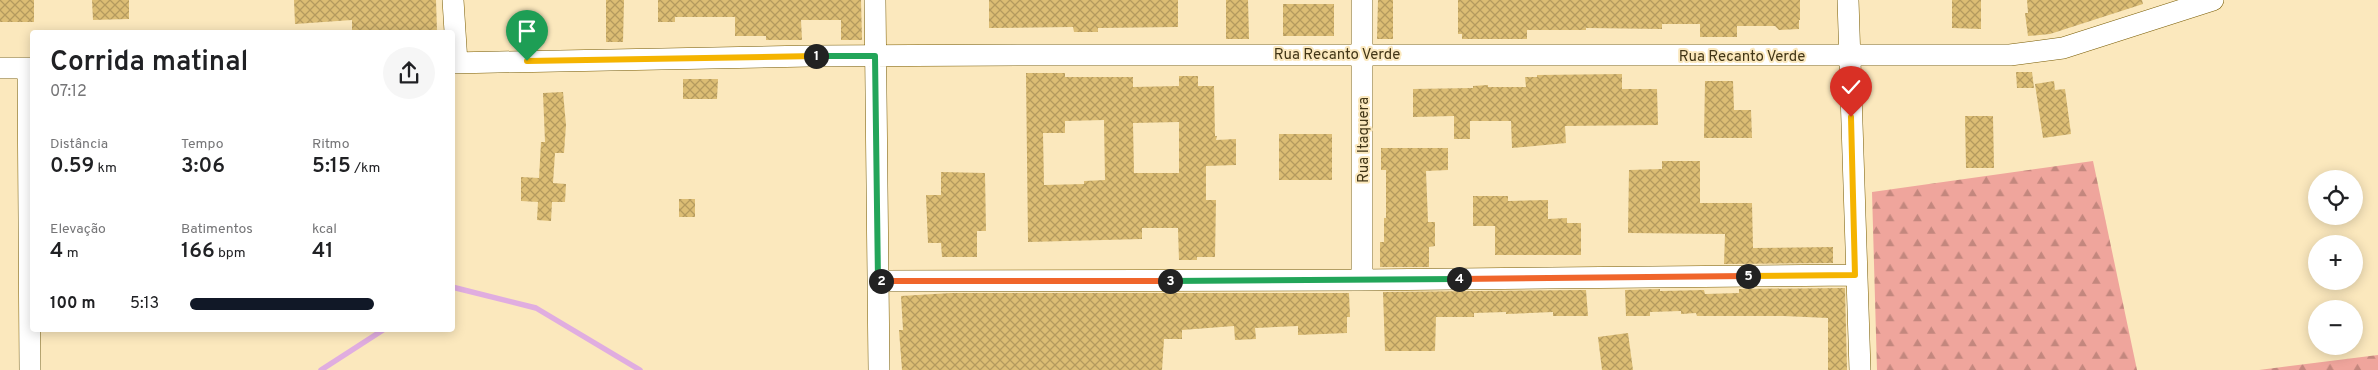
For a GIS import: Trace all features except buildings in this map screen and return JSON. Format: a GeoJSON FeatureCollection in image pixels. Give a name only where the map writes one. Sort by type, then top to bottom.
{"type":"FeatureCollection","features":[{"type":"Feature","properties":{"kind":"street"},"geometry":{"type":"LineString","coordinates":[[454,0],[454,30]]}},
{"type":"Feature","properties":{"kind":"street"},"geometry":{"type":"LineString","coordinates":[[875,0],[880,370]]}},
{"type":"Feature","properties":{"kind":"street","name":"Rua Itaquera"},"geometry":{"type":"LineString","coordinates":[[1362,0],[1362,280]]}},
{"type":"Feature","properties":{"kind":"street"},"geometry":{"type":"LineString","coordinates":[[1848,0],[1855,275],[1860,370]]}},
{"type":"Feature","properties":{"kind":"street","name":"Rua Recanto Verde"},"geometry":{"type":"LineString","coordinates":[[455,63],[875,56],[1363,54],[2010,55],[2063,48],[2151,9],[2213,0]]}},
{"type":"Feature","properties":{"kind":"street"},"geometry":{"type":"LineString","coordinates":[[0,68],[30,68],[30,370]]}},
{"type":"Feature","properties":{"kind":"street"},"geometry":{"type":"LineString","coordinates":[[878,281],[1362,280],[1855,275]]}},
{"type":"Feature","properties":{"kind":"green space"},"geometry":{"type":"Polygon","coordinates":[[[2093,161],[2137,370],[1877,370],[1872,192],[2093,161]]]}},
{"type":"Feature","properties":{"kind":"green space"},"geometry":{"type":"Polygon","coordinates":[[[2378,355],[2378,370],[2259,370],[2378,355]]]}},
{"type":"Feature","properties":{"kind":"waterway"},"geometry":{"type":"LineString","coordinates":[[455,288],[536,308],[640,370]]}},
{"type":"Feature","properties":{"kind":"waterway"},"geometry":{"type":"LineString","coordinates":[[321,370],[380,332]]}},
{"type":"Feature","properties":{"kind":"route"},"geometry":{"type":"LineString","coordinates":[[527,61],[875,56],[878,281],[1362,280],[1855,275],[1851,117]]}}]}
